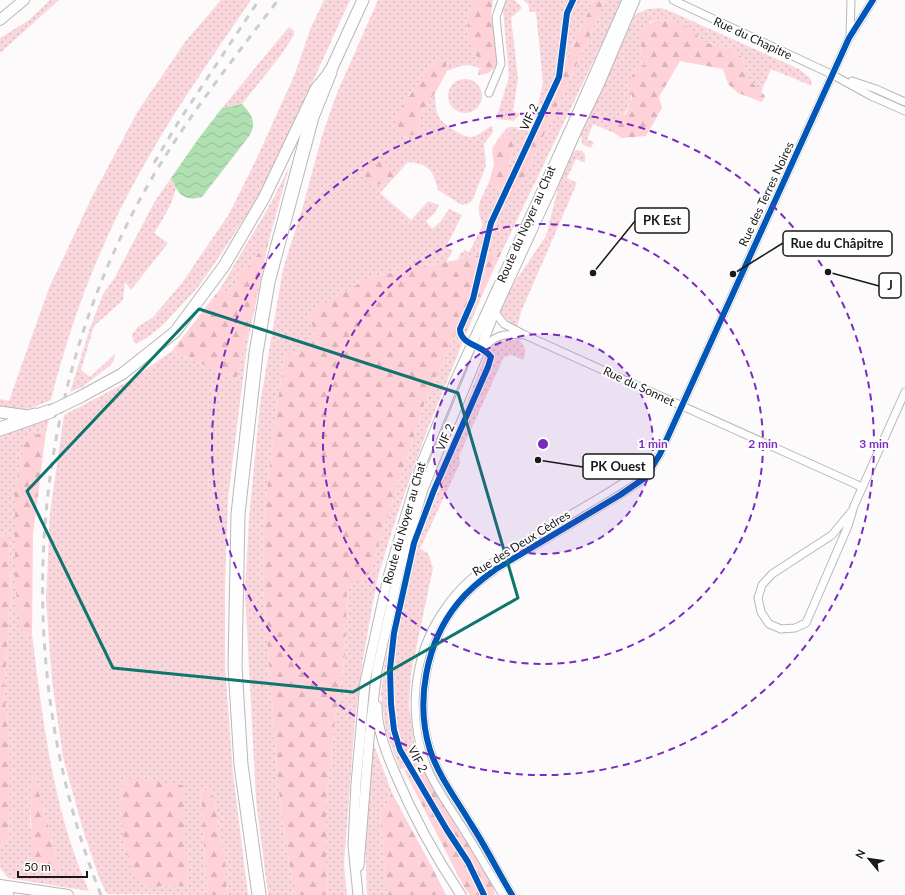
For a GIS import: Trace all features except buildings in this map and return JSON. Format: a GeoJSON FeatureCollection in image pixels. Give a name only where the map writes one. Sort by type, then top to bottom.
{"type":"FeatureCollection","features":[{"type":"Feature","properties":{"kind":"highway"},"geometry":{"type":"LineString","coordinates":[[259,895],[241,765],[235,666],[238,514],[255,360],[268,282],[312,117],[330,72]]}},
{"type":"Feature","properties":{"kind":"highway"},"geometry":{"type":"LineString","coordinates":[[0,429],[51,411]]}},
{"type":"Feature","properties":{"kind":"highway"},"geometry":{"type":"LineString","coordinates":[[0,886],[6,895]]}},
{"type":"Feature","properties":{"kind":"main road"},"geometry":{"type":"LineString","coordinates":[[0,20],[24,0]]}},
{"type":"Feature","properties":{"kind":"main road"},"geometry":{"type":"LineString","coordinates":[[0,412],[28,416],[51,411],[122,374],[174,332],[224,266],[264,198],[316,90],[330,72],[363,0]]}},
{"type":"Feature","properties":{"kind":"main road"},"geometry":{"type":"LineString","coordinates":[[0,886],[68,895]]}},
{"type":"Feature","properties":{"kind":"main road"},"geometry":{"type":"LineString","coordinates":[[0,894],[6,895]]}},
{"type":"Feature","properties":{"kind":"street"},"geometry":{"type":"LineString","coordinates":[[489,93],[501,64],[496,17],[502,0]]}},
{"type":"Feature","properties":{"kind":"street","name":"Route du Noyer au Chat"},"geometry":{"type":"LineString","coordinates":[[358,895],[352,845],[356,784],[366,682],[388,577],[422,462],[455,381],[627,0]]}},
{"type":"Feature","properties":{"kind":"street","name":"Route du Noyer au Chat"},"geometry":{"type":"LineString","coordinates":[[358,895],[361,832],[368,747],[377,670],[399,570],[423,489],[494,313],[553,185],[576,130],[599,85],[635,0]]}},
{"type":"Feature","properties":{"kind":"street","name":"Rue du Chapitre"},"geometry":{"type":"LineString","coordinates":[[673,0],[833,74],[871,96],[905,111]]}},
{"type":"Feature","properties":{"kind":"street"},"geometry":{"type":"LineString","coordinates":[[850,38],[851,0]]}},
{"type":"Feature","properties":{"kind":"street","name":"Rue des Terres Noires"},"geometry":{"type":"LineString","coordinates":[[660,454],[833,74],[850,38],[873,0]]}},
{"type":"Feature","properties":{"kind":"street","name":"Rue du Chapitre"},"geometry":{"type":"LineString","coordinates":[[833,74],[876,89],[905,102]]}},
{"type":"Feature","properties":{"kind":"street"},"geometry":{"type":"LineString","coordinates":[[490,303],[494,313]]}},
{"type":"Feature","properties":{"kind":"street","name":"Rue du Sonnet"},"geometry":{"type":"LineString","coordinates":[[494,313],[504,324],[525,335],[862,487]]}},
{"type":"Feature","properties":{"kind":"street","name":"Rue du Sonnet"},"geometry":{"type":"LineString","coordinates":[[479,353],[496,337],[507,334],[525,335]]}},
{"type":"Feature","properties":{"kind":"street"},"geometry":{"type":"LineString","coordinates":[[851,512],[832,535],[772,574],[762,585],[758,598],[760,612],[769,624],[781,629],[795,628],[806,622],[848,526],[851,512],[905,392]]}},
{"type":"Feature","properties":{"kind":"street","name":"Rue des Deux Cèdres"},"geometry":{"type":"LineString","coordinates":[[503,895],[430,775],[419,742],[416,724],[416,693],[418,675],[428,639],[445,607],[473,577],[501,557],[631,478],[660,454]]}},
{"type":"Feature","properties":{"kind":"street","name":"Rue des Deux Cèdres"},"geometry":{"type":"LineString","coordinates":[[512,895],[443,778],[430,749],[425,724],[424,700],[428,668],[434,646],[440,630],[457,604],[468,591],[496,569],[620,495],[646,477],[660,454]]}},
{"type":"Feature","properties":{"kind":"street"},"geometry":{"type":"LineString","coordinates":[[377,670],[377,712],[385,748],[405,797],[440,864],[460,895]]}},
{"type":"Feature","properties":{"kind":"highlighted area"},"geometry":{"type":"Polygon","coordinates":[[[199,309],[458,393],[518,598],[353,692],[113,668],[27,491],[199,309]]]}},
{"type":"Feature","properties":{"kind":"shaded area"},"geometry":{"type":"Polygon","coordinates":[[[50,0],[59,0],[0,53],[0,38],[29,20],[50,0]]]}},
{"type":"Feature","properties":{"kind":"shaded area"},"geometry":{"type":"Polygon","coordinates":[[[221,0],[251,0],[169,123],[144,165],[115,221],[101,250],[78,309],[51,400],[37,406],[21,410],[0,408],[0,399],[9,401],[49,288],[93,195],[138,111],[185,42],[221,0]]]}},
{"type":"Feature","properties":{"kind":"shaded area"},"geometry":{"type":"Polygon","coordinates":[[[324,0],[350,0],[259,196],[198,287],[164,324],[148,337],[136,344],[132,335],[138,327],[153,317],[182,283],[229,214],[255,162],[295,74],[310,30],[324,0]]]}},
{"type":"Feature","properties":{"kind":"shaded area"},"geometry":{"type":"Polygon","coordinates":[[[378,0],[475,0],[468,17],[467,37],[483,69],[469,65],[460,66],[447,71],[446,62],[440,58],[408,96],[419,116],[435,92],[436,110],[441,120],[451,128],[468,137],[481,133],[491,126],[493,127],[493,132],[484,144],[486,166],[472,201],[467,204],[462,205],[438,190],[432,173],[425,166],[408,162],[380,193],[411,220],[428,201],[439,205],[435,213],[426,221],[432,229],[441,221],[449,209],[462,215],[446,247],[453,251],[446,262],[370,277],[308,314],[315,332],[296,354],[285,355],[275,420],[263,527],[262,574],[279,793],[294,895],[268,895],[256,800],[245,592],[249,518],[260,404],[283,269],[303,206],[322,136],[337,93],[378,0]]]}},
{"type":"Feature","properties":{"kind":"shaded area"},"geometry":{"type":"Polygon","coordinates":[[[507,0],[514,0],[521,6],[521,9],[511,18],[518,78],[513,111],[520,114],[514,121],[496,119],[509,77],[503,10],[507,0]]]}},
{"type":"Feature","properties":{"kind":"shaded area"},"geometry":{"type":"Polygon","coordinates":[[[523,0],[594,0],[510,178],[508,167],[514,144],[498,139],[508,127],[521,127],[528,116],[535,118],[543,83],[536,12],[530,12],[528,4],[523,0]]]}},
{"type":"Feature","properties":{"kind":"shaded area"},"geometry":{"type":"Polygon","coordinates":[[[605,0],[622,0],[622,2],[502,251],[458,260],[460,254],[465,250],[469,252],[483,225],[480,218],[479,208],[481,199],[489,182],[511,195],[522,182],[605,0]]]}},
{"type":"Feature","properties":{"kind":"shaded area"},"geometry":{"type":"Polygon","coordinates":[[[661,8],[799,69],[810,78],[812,86],[771,69],[761,92],[747,77],[742,57],[728,49],[701,41],[695,32],[669,21],[658,20],[650,22],[640,46],[644,65],[633,74],[632,92],[629,105],[623,116],[611,130],[617,134],[593,124],[587,139],[594,142],[591,148],[582,144],[581,135],[635,15],[647,9],[661,8]]]}},
{"type":"Feature","properties":{"kind":"shaded area"},"geometry":{"type":"Polygon","coordinates":[[[289,27],[294,31],[294,35],[281,55],[242,104],[222,108],[289,27]]]}},
{"type":"Feature","properties":{"kind":"shaded area"},"geometry":{"type":"Polygon","coordinates":[[[465,79],[477,84],[482,96],[477,108],[465,113],[453,108],[448,96],[453,84],[465,79]]]}},
{"type":"Feature","properties":{"kind":"shaded area"},"geometry":{"type":"Polygon","coordinates":[[[577,150],[582,151],[585,154],[585,163],[576,159],[567,178],[577,183],[521,312],[517,327],[498,312],[508,292],[546,236],[560,180],[571,153],[577,150]]]}},
{"type":"Feature","properties":{"kind":"shaded area"},"geometry":{"type":"Polygon","coordinates":[[[289,167],[269,240],[247,346],[228,499],[225,587],[225,667],[233,773],[248,895],[227,895],[225,856],[218,829],[217,811],[211,789],[201,791],[207,895],[107,894],[100,880],[83,830],[63,757],[52,681],[46,600],[50,513],[64,415],[131,380],[172,351],[236,379],[268,241],[228,292],[220,289],[271,203],[289,167]]]}},
{"type":"Feature","properties":{"kind":"shaded area"},"geometry":{"type":"Polygon","coordinates":[[[171,178],[176,188],[167,212],[154,233],[168,243],[131,290],[125,282],[123,300],[94,326],[81,370],[90,377],[115,354],[114,360],[111,365],[82,387],[70,392],[90,328],[103,294],[114,279],[155,201],[171,178]]]}},
{"type":"Feature","properties":{"kind":"shaded area"},"geometry":{"type":"Polygon","coordinates":[[[469,302],[479,302],[426,433],[395,521],[377,580],[363,659],[355,719],[344,864],[347,895],[328,895],[326,868],[326,800],[336,713],[345,655],[347,589],[369,574],[424,405],[469,302]]]}},
{"type":"Feature","properties":{"kind":"shaded area"},"geometry":{"type":"Polygon","coordinates":[[[502,340],[519,340],[525,349],[523,360],[512,355],[504,357],[459,456],[460,463],[420,549],[428,553],[433,568],[411,673],[409,705],[414,742],[421,766],[400,769],[386,731],[381,695],[384,666],[412,544],[429,490],[454,435],[489,346],[502,340]]]}},
{"type":"Feature","properties":{"kind":"shaded area"},"geometry":{"type":"Polygon","coordinates":[[[49,419],[46,432],[33,435],[15,492],[15,582],[27,636],[32,634],[45,732],[58,797],[66,829],[89,891],[8,878],[0,868],[0,845],[9,839],[10,750],[4,692],[11,596],[9,533],[0,536],[0,435],[49,419]],[[34,776],[31,783],[30,824],[32,838],[39,863],[57,868],[59,866],[34,776]]]}},
{"type":"Feature","properties":{"kind":"shaded area"},"geometry":{"type":"Polygon","coordinates":[[[373,742],[392,793],[380,816],[387,895],[367,895],[365,840],[373,742]]]}},
{"type":"Feature","properties":{"kind":"green space"},"geometry":{"type":"Polygon","coordinates":[[[475,0],[493,0],[491,14],[498,61],[493,70],[482,75],[478,75],[479,69],[483,69],[467,37],[468,17],[475,0]]]}},
{"type":"Feature","properties":{"kind":"green space"},"geometry":{"type":"Polygon","coordinates":[[[594,0],[605,0],[522,182],[511,195],[489,182],[494,164],[492,149],[498,139],[509,134],[514,144],[508,167],[511,177],[594,0]]]}},
{"type":"Feature","properties":{"kind":"green space"},"geometry":{"type":"Polygon","coordinates":[[[658,20],[669,21],[688,27],[695,32],[701,41],[728,49],[742,57],[747,77],[765,96],[762,102],[738,93],[728,84],[723,69],[680,61],[659,97],[662,108],[646,136],[621,138],[611,130],[615,120],[626,114],[632,97],[629,82],[633,74],[644,65],[640,45],[642,33],[645,27],[658,20]]]}},
{"type":"Feature","properties":{"kind":"green space"},"geometry":{"type":"Polygon","coordinates":[[[440,58],[446,62],[447,71],[437,90],[419,116],[420,135],[399,135],[395,118],[421,79],[440,58]]]}},
{"type":"Feature","properties":{"kind":"green space"},"geometry":{"type":"Polygon","coordinates":[[[383,160],[397,174],[381,184],[368,185],[362,165],[383,160]]]}},
{"type":"Feature","properties":{"kind":"green space"},"geometry":{"type":"Polygon","coordinates":[[[269,240],[236,379],[172,351],[220,289],[228,292],[269,240]]]}},
{"type":"Feature","properties":{"kind":"green space"},"geometry":{"type":"Polygon","coordinates":[[[502,251],[479,302],[469,302],[424,405],[369,574],[347,589],[345,655],[336,713],[326,800],[326,868],[328,895],[294,895],[279,793],[262,574],[263,527],[275,420],[285,355],[296,354],[315,332],[308,314],[370,277],[502,251]]]}},
{"type":"Feature","properties":{"kind":"green space"},"geometry":{"type":"Polygon","coordinates":[[[46,432],[33,534],[32,634],[27,636],[20,628],[15,582],[15,492],[24,442],[33,435],[46,432]]]}},
{"type":"Feature","properties":{"kind":"green space"},"geometry":{"type":"Polygon","coordinates":[[[9,533],[11,596],[4,692],[10,750],[10,813],[9,839],[0,845],[0,536],[9,533]]]}},
{"type":"Feature","properties":{"kind":"green space"},"geometry":{"type":"Polygon","coordinates":[[[421,766],[492,882],[495,895],[470,895],[465,889],[404,770],[421,766]]]}},
{"type":"Feature","properties":{"kind":"green space"},"geometry":{"type":"Polygon","coordinates":[[[34,775],[59,866],[57,868],[39,863],[32,855],[30,796],[31,783],[34,775]]]}},
{"type":"Feature","properties":{"kind":"green space"},"geometry":{"type":"Polygon","coordinates":[[[124,778],[183,785],[188,886],[149,886],[135,879],[124,844],[120,792],[124,778]]]}},
{"type":"Feature","properties":{"kind":"green space"},"geometry":{"type":"Polygon","coordinates":[[[211,789],[217,811],[218,829],[225,856],[227,895],[207,895],[201,791],[211,789]]]}},
{"type":"Feature","properties":{"kind":"green space"},"geometry":{"type":"Polygon","coordinates":[[[392,793],[446,895],[387,895],[380,816],[392,793]]]}},
{"type":"Feature","properties":{"kind":"water"},"geometry":{"type":"Polygon","coordinates":[[[242,104],[252,118],[253,126],[250,135],[202,197],[190,198],[182,195],[176,188],[171,178],[222,108],[242,104]]]}},
{"type":"Feature","properties":{"kind":"railway"},"geometry":{"type":"LineString","coordinates":[[154,163],[179,121],[259,0]]}},
{"type":"Feature","properties":{"kind":"railway"},"geometry":{"type":"LineString","coordinates":[[101,895],[72,810],[53,722],[44,634],[44,544],[53,456],[72,369],[100,284],[138,203],[153,176],[186,124],[278,0]]}},
{"type":"Feature","properties":{"kind":"cycle path","name":"VIF 2"},"geometry":{"type":"LineString","coordinates":[[484,895],[468,862],[447,830],[400,750],[394,730],[391,704],[390,669],[394,633],[414,543],[434,490],[491,357],[483,350],[468,342],[461,334],[460,329],[473,299],[491,223],[559,77],[567,13],[573,0]]}},
{"type":"Feature","properties":{"kind":"cycle path","name":"VIF 2"},"geometry":{"type":"LineString","coordinates":[[512,895],[482,842],[443,779],[430,750],[426,732],[424,693],[426,673],[438,636],[447,619],[462,598],[496,569],[620,495],[646,477],[660,454],[849,38],[873,0]]}},
{"type":"Feature","properties":{"kind":"place","name":"J"},"geometry":{"type":"Point","coordinates":[828,272]}},
{"type":"Feature","properties":{"kind":"place","name":"PK Est"},"geometry":{"type":"Point","coordinates":[593,273]}},
{"type":"Feature","properties":{"kind":"place","name":"Rue du Châpitre"},"geometry":{"type":"Point","coordinates":[733,274]}},
{"type":"Feature","properties":{"kind":"place","name":"PK Ouest"},"geometry":{"type":"Point","coordinates":[538,460]}}]}
